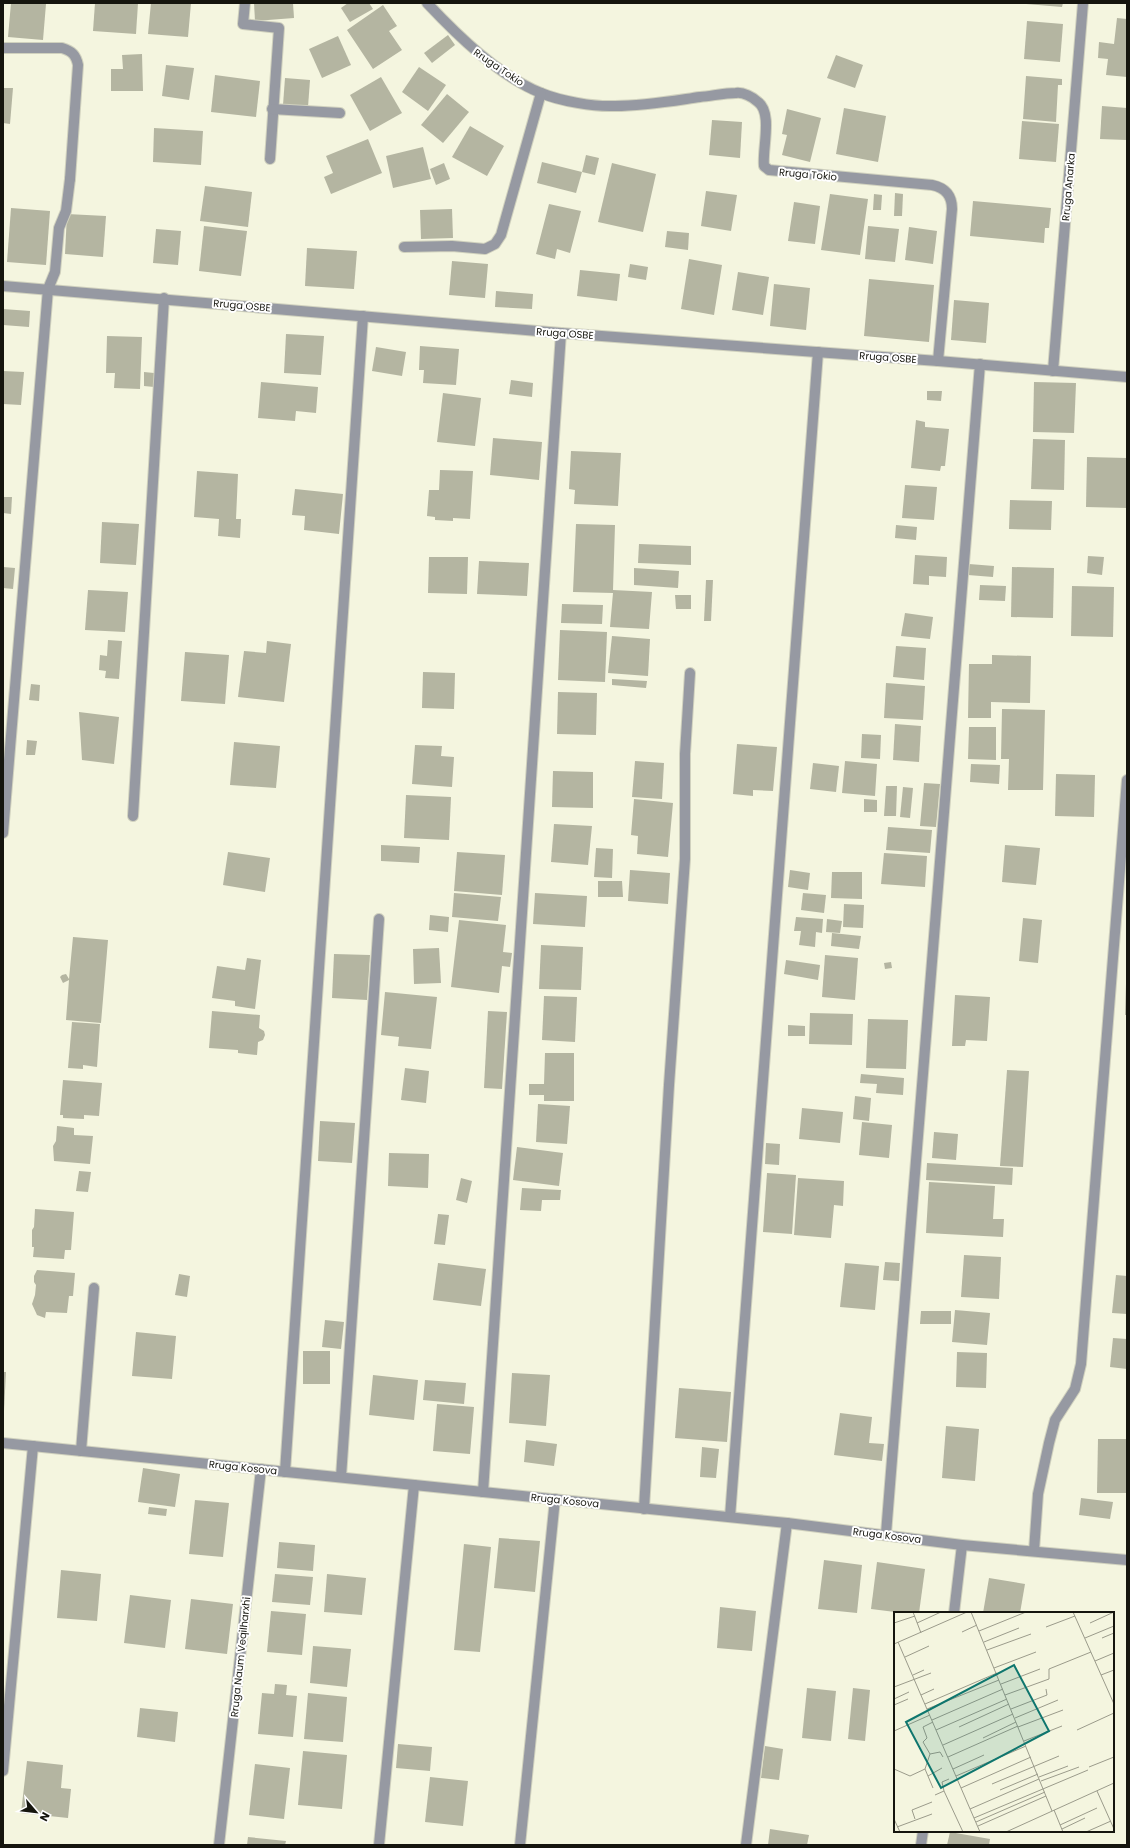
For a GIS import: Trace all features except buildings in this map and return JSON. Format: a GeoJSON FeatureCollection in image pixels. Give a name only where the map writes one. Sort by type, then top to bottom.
{"type":"FeatureCollection","features":[{"type":"Feature","properties":{"kind":"street"},"geometry":{"type":"LineString","coordinates":[[245,3],[243,24],[279,28],[272,109],[270,159]]}},
{"type":"Feature","properties":{"kind":"street","name":"Rruga Tokio"},"geometry":{"type":"LineString","coordinates":[[427,3],[469,46],[520,82],[541,93],[576,102],[613,107],[651,104],[738,92],[759,102],[765,111],[766,123],[763,159],[764,166],[769,170],[932,185],[945,190],[950,196],[952,210],[938,361]]}},
{"type":"Feature","properties":{"kind":"street","name":"Rruga Anarka"},"geometry":{"type":"LineString","coordinates":[[1053,371],[1083,3]]}},
{"type":"Feature","properties":{"kind":"street"},"geometry":{"type":"LineString","coordinates":[[3,48],[62,48],[71,51],[76,57],[78,65],[70,179],[66,211],[59,228],[55,272],[48,289],[3,833]]}},
{"type":"Feature","properties":{"kind":"street"},"geometry":{"type":"LineString","coordinates":[[404,247],[452,246],[485,249],[495,244],[501,235],[541,93]]}},
{"type":"Feature","properties":{"kind":"street"},"geometry":{"type":"LineString","coordinates":[[272,109],[340,113]]}},
{"type":"Feature","properties":{"kind":"street","name":"Rruga OSBE"},"geometry":{"type":"LineString","coordinates":[[3,286],[164,298],[561,333],[980,364],[1127,377]]}},
{"type":"Feature","properties":{"kind":"street"},"geometry":{"type":"LineString","coordinates":[[133,816],[164,298]]}},
{"type":"Feature","properties":{"kind":"street"},"geometry":{"type":"LineString","coordinates":[[285,1472],[363,316]]}},
{"type":"Feature","properties":{"kind":"street"},"geometry":{"type":"LineString","coordinates":[[483,1492],[561,333]]}},
{"type":"Feature","properties":{"kind":"street"},"geometry":{"type":"LineString","coordinates":[[730,1517],[818,352]]}},
{"type":"Feature","properties":{"kind":"street"},"geometry":{"type":"LineString","coordinates":[[886,1534],[980,364]]}},
{"type":"Feature","properties":{"kind":"street"},"geometry":{"type":"LineString","coordinates":[[644,1509],[669,1085],[685,859],[685,754],[690,673]]}},
{"type":"Feature","properties":{"kind":"street"},"geometry":{"type":"LineString","coordinates":[[1034,1551],[1038,1494],[1049,1443],[1055,1420],[1075,1389],[1081,1364],[1127,780]]}},
{"type":"Feature","properties":{"kind":"street"},"geometry":{"type":"LineString","coordinates":[[342,1477],[379,919]]}},
{"type":"Feature","properties":{"kind":"street"},"geometry":{"type":"LineString","coordinates":[[81,1451],[94,1288]]}},
{"type":"Feature","properties":{"kind":"street","name":"Rruga Kosova"},"geometry":{"type":"LineString","coordinates":[[3,1443],[730,1517],[962,1544],[1127,1560]]}},
{"type":"Feature","properties":{"kind":"street"},"geometry":{"type":"LineString","coordinates":[[3,1771],[33,1446]]}},
{"type":"Feature","properties":{"kind":"street","name":"Rruga Naum Veqilharxhi"},"geometry":{"type":"LineString","coordinates":[[219,1845],[261,1469]]}},
{"type":"Feature","properties":{"kind":"street"},"geometry":{"type":"LineString","coordinates":[[379,1845],[414,1486]]}},
{"type":"Feature","properties":{"kind":"street"},"geometry":{"type":"LineString","coordinates":[[520,1845],[555,1499]]}},
{"type":"Feature","properties":{"kind":"street"},"geometry":{"type":"LineString","coordinates":[[746,1845],[787,1523]]}},
{"type":"Feature","properties":{"kind":"street"},"geometry":{"type":"LineString","coordinates":[[954,1612],[962,1544]]}},
{"type":"Feature","properties":{"kind":"street"},"geometry":{"type":"LineString","coordinates":[[921,1845],[923,1832]]}}]}
